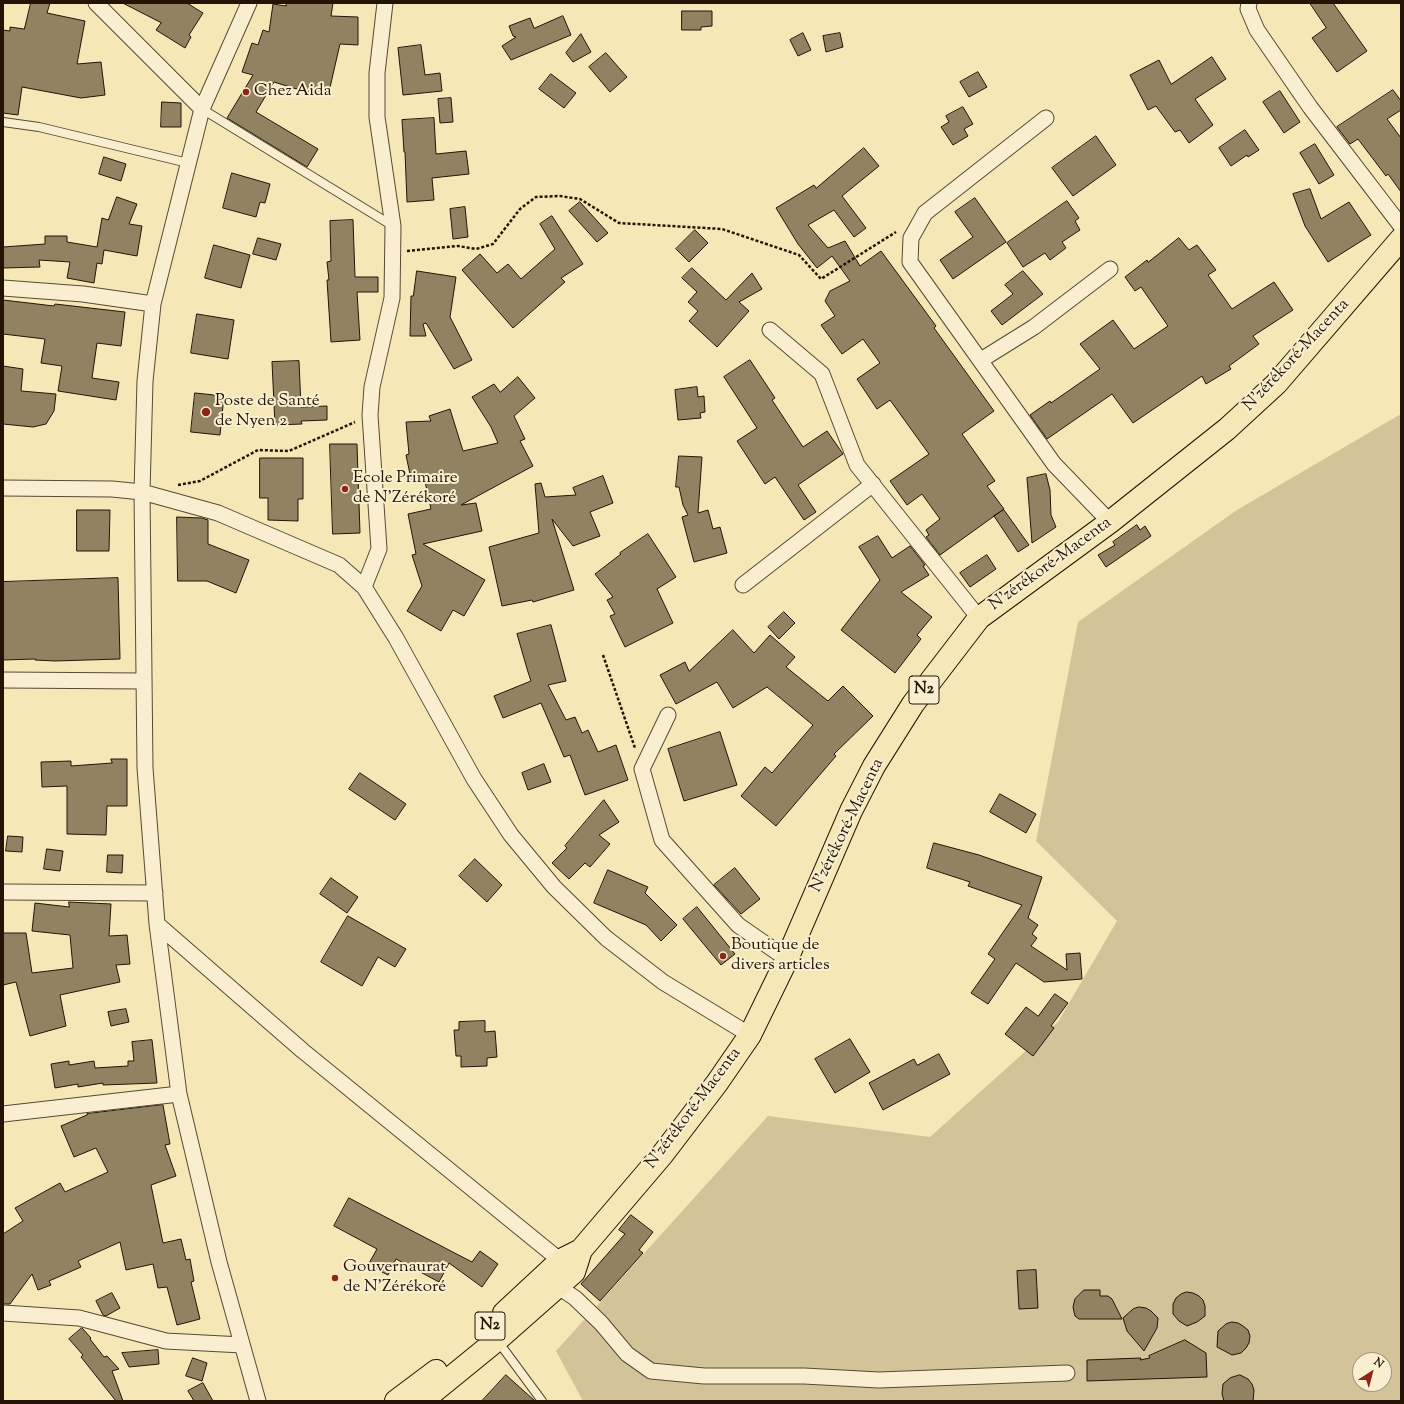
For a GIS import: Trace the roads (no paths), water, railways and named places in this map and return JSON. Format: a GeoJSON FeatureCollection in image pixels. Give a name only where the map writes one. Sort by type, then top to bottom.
{"type":"FeatureCollection","features":[{"type":"Feature","properties":{"kind":"highway","name":"N'zérékoré-Macenta"},"geometry":{"type":"LineString","coordinates":[[396,1401],[567,1266],[662,1155],[717,1083],[750,1035],[787,959],[851,811],[874,766],[913,704],[979,618],[1110,522],[1227,429],[1276,384],[1401,239]]}},
{"type":"Feature","properties":{"kind":"highway","name":"N'zérékoré-Macenta"},"geometry":{"type":"LineString","coordinates":[[422,1401],[496,1340],[557,1286],[567,1266]]}},
{"type":"Feature","properties":{"kind":"street"},"geometry":{"type":"LineString","coordinates":[[96,3],[202,109]]}},
{"type":"Feature","properties":{"kind":"street"},"geometry":{"type":"LineString","coordinates":[[249,3],[202,109],[153,304],[145,380],[142,492],[145,768],[157,924],[179,1094],[219,1262],[258,1401]]}},
{"type":"Feature","properties":{"kind":"street"},"geometry":{"type":"LineString","coordinates":[[364,587],[379,549],[370,415],[372,387],[392,298],[393,226],[377,117],[377,73],[385,3]]}},
{"type":"Feature","properties":{"kind":"street"},"geometry":{"type":"LineString","coordinates":[[1249,3],[1248,9],[1257,30],[1310,106],[1401,226]]}},
{"type":"Feature","properties":{"kind":"street"},"geometry":{"type":"LineString","coordinates":[[1046,118],[925,213],[911,238],[910,262],[1054,464],[1110,522]]}},
{"type":"Feature","properties":{"kind":"street"},"geometry":{"type":"LineString","coordinates":[[981,360],[1034,327],[1110,269]]}},
{"type":"Feature","properties":{"kind":"street"},"geometry":{"type":"LineString","coordinates":[[3,288],[83,294],[153,304]]}},
{"type":"Feature","properties":{"kind":"street"},"geometry":{"type":"LineString","coordinates":[[770,330],[822,374],[857,465],[979,618]]}},
{"type":"Feature","properties":{"kind":"street"},"geometry":{"type":"LineString","coordinates":[[743,585],[873,484]]}},
{"type":"Feature","properties":{"kind":"street"},"geometry":{"type":"LineString","coordinates":[[3,488],[112,489],[142,492],[218,513],[339,566],[364,587],[396,638],[474,778],[511,835],[554,887],[606,938],[663,982],[750,1035]]}},
{"type":"Feature","properties":{"kind":"street"},"geometry":{"type":"LineString","coordinates":[[3,680],[144,681]]}},
{"type":"Feature","properties":{"kind":"street"},"geometry":{"type":"LineString","coordinates":[[668,715],[642,769],[662,840],[738,925],[787,959]]}},
{"type":"Feature","properties":{"kind":"street"},"geometry":{"type":"LineString","coordinates":[[3,892],[155,893]]}},
{"type":"Feature","properties":{"kind":"street"},"geometry":{"type":"LineString","coordinates":[[157,924],[303,1051],[567,1266]]}},
{"type":"Feature","properties":{"kind":"street"},"geometry":{"type":"LineString","coordinates":[[3,1114],[179,1094]]}},
{"type":"Feature","properties":{"kind":"street"},"geometry":{"type":"LineString","coordinates":[[557,1286],[575,1298],[601,1323],[627,1354],[651,1371],[704,1376],[804,1376],[880,1380],[1067,1373]]}},
{"type":"Feature","properties":{"kind":"street"},"geometry":{"type":"LineString","coordinates":[[3,1312],[78,1318],[166,1341],[242,1345]]}},
{"type":"Feature","properties":{"kind":"lane"},"geometry":{"type":"LineString","coordinates":[[202,109],[393,226]]}},
{"type":"Feature","properties":{"kind":"lane"},"geometry":{"type":"LineString","coordinates":[[3,122],[39,127],[188,163]]}},
{"type":"Feature","properties":{"kind":"lane"},"geometry":{"type":"LineString","coordinates":[[496,1340],[542,1401]]}},
{"type":"Feature","properties":{"kind":"place","name":"Chez Aida"},"geometry":{"type":"Point","coordinates":[246,92]}},
{"type":"Feature","properties":{"kind":"place","name":"Poste de Santé de Nyen 2"},"geometry":{"type":"Point","coordinates":[206,412]}},
{"type":"Feature","properties":{"kind":"place","name":"Ecole Primaire de N'Zérékoré"},"geometry":{"type":"Point","coordinates":[345,489]}},
{"type":"Feature","properties":{"kind":"place","name":"Boutique de divers articles"},"geometry":{"type":"Point","coordinates":[723,956]}},
{"type":"Feature","properties":{"kind":"place","name":"Gouvernaurat de N'Zérékoré"},"geometry":{"type":"Point","coordinates":[335,1278]}}]}
